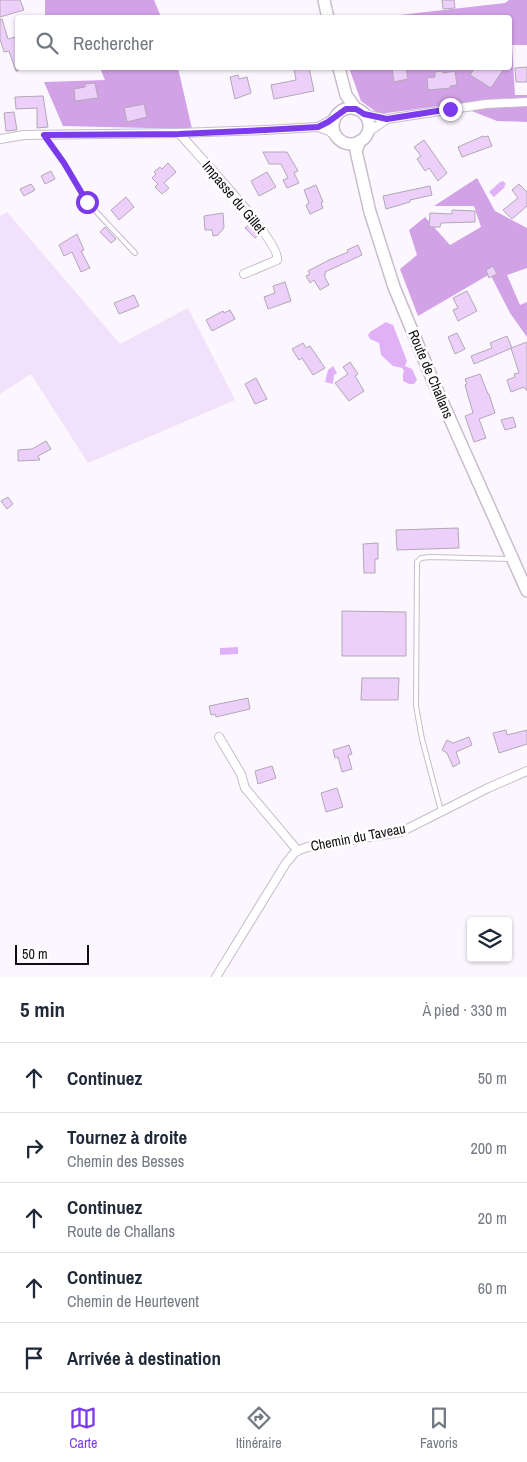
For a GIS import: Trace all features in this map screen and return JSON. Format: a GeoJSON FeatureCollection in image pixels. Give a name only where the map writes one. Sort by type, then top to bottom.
{"type":"FeatureCollection","features":[{"type":"Feature","properties":{"kind":"main road"},"geometry":{"type":"LineString","coordinates":[[324,0],[327,15]]}},
{"type":"Feature","properties":{"kind":"main road","name":"Route de Challans"},"geometry":{"type":"LineString","coordinates":[[340,70],[346,95],[368,123],[358,142],[370,212],[394,287],[527,591]]}},
{"type":"Feature","properties":{"kind":"main road","name":"Route de Challans"},"geometry":{"type":"LineString","coordinates":[[337,137],[333,124],[346,95]]}},
{"type":"Feature","properties":{"kind":"main road"},"geometry":{"type":"LineString","coordinates":[[339,114],[346,109],[360,112]]}},
{"type":"Feature","properties":{"kind":"main road"},"geometry":{"type":"LineString","coordinates":[[337,137],[358,142]]}},
{"type":"Feature","properties":{"kind":"street"},"geometry":{"type":"LineString","coordinates":[[360,112],[387,119],[486,104],[527,102]]}},
{"type":"Feature","properties":{"kind":"street"},"geometry":{"type":"LineString","coordinates":[[318,127],[339,114]]}},
{"type":"Feature","properties":{"kind":"street"},"geometry":{"type":"LineString","coordinates":[[358,142],[387,119]]}},
{"type":"Feature","properties":{"kind":"street"},"geometry":{"type":"LineString","coordinates":[[0,139],[24,135],[179,134],[318,127],[337,137]]}},
{"type":"Feature","properties":{"kind":"street","name":"Impasse du Gillet"},"geometry":{"type":"LineString","coordinates":[[179,134],[262,229],[277,254],[277,260],[244,274]]}},
{"type":"Feature","properties":{"kind":"street"},"geometry":{"type":"LineString","coordinates":[[218,737],[241,774],[245,788],[298,851]]}},
{"type":"Feature","properties":{"kind":"street","name":"Chemin du Taveau"},"geometry":{"type":"LineString","coordinates":[[216,977],[286,863],[298,851],[326,843],[401,832],[488,788],[527,771]]}},
{"type":"Feature","properties":{"kind":"lane"},"geometry":{"type":"LineString","coordinates":[[44,135],[64,163],[87,202],[135,253]]}},
{"type":"Feature","properties":{"kind":"lane"},"geometry":{"type":"LineString","coordinates":[[441,811],[422,739],[416,706],[417,562],[421,558],[430,556],[512,559]]}},
{"type":"Feature","properties":{"kind":"shaded area"},"geometry":{"type":"Polygon","coordinates":[[[45,0],[154,0],[160,15],[45,15],[45,0]]]}},
{"type":"Feature","properties":{"kind":"shaded area"},"geometry":{"type":"Polygon","coordinates":[[[509,0],[527,0],[527,45],[512,45],[512,15],[400,15],[505,3],[509,0]]]}},
{"type":"Feature","properties":{"kind":"shaded area"},"geometry":{"type":"Polygon","coordinates":[[[512,45],[515,95],[527,95],[527,122],[497,121],[454,104],[379,114],[361,101],[350,70],[512,70],[512,45]]]}},
{"type":"Feature","properties":{"kind":"shaded area"},"geometry":{"type":"Polygon","coordinates":[[[101,70],[178,70],[192,129],[63,126],[44,82],[105,80],[101,70]]]}},
{"type":"Feature","properties":{"kind":"shaded area"},"geometry":{"type":"Polygon","coordinates":[[[477,178],[495,211],[527,228],[527,268],[507,275],[520,305],[527,302],[527,337],[510,313],[490,274],[418,316],[400,269],[417,255],[409,230],[425,217],[450,245],[481,227],[474,206],[434,206],[477,178]]]}},
{"type":"Feature","properties":{"kind":"shaded area"},"geometry":{"type":"Polygon","coordinates":[[[503,181],[506,184],[505,187],[494,197],[489,192],[503,181]]]}},
{"type":"Feature","properties":{"kind":"shaded area"},"geometry":{"type":"Polygon","coordinates":[[[7,212],[120,344],[188,308],[235,400],[88,463],[31,374],[0,394],[0,216],[7,212]]]}},
{"type":"Feature","properties":{"kind":"shaded area"},"geometry":{"type":"Polygon","coordinates":[[[386,322],[393,325],[407,361],[405,366],[412,369],[417,380],[414,384],[403,381],[404,371],[402,368],[393,366],[381,355],[379,343],[370,339],[368,335],[386,322]]]}},
{"type":"Feature","properties":{"kind":"shaded area"},"geometry":{"type":"Polygon","coordinates":[[[333,366],[337,373],[334,375],[333,384],[325,382],[328,370],[333,366]]]}},
{"type":"Feature","properties":{"kind":"shaded area"},"geometry":{"type":"Polygon","coordinates":[[[238,647],[238,654],[220,655],[220,648],[238,647]]]}},
{"type":"Feature","properties":{"kind":"building"},"geometry":{"type":"Polygon","coordinates":[[[0,0],[20,0],[24,10],[0,17],[0,0]]]}},
{"type":"Feature","properties":{"kind":"building"},"geometry":{"type":"Polygon","coordinates":[[[442,0],[454,0],[455,8],[443,9],[442,0]]]}},
{"type":"Feature","properties":{"kind":"building"},"geometry":{"type":"Polygon","coordinates":[[[0,19],[2,19],[8,39],[15,37],[15,68],[9,51],[4,52],[0,39],[0,19]]]}},
{"type":"Feature","properties":{"kind":"building"},"geometry":{"type":"Polygon","coordinates":[[[527,67],[527,82],[516,82],[515,68],[527,67]]]}},
{"type":"Feature","properties":{"kind":"building"},"geometry":{"type":"Polygon","coordinates":[[[294,70],[309,70],[314,91],[274,99],[271,85],[296,80],[294,70]]]}},
{"type":"Feature","properties":{"kind":"building"},"geometry":{"type":"Polygon","coordinates":[[[392,70],[406,70],[408,79],[394,82],[392,70]]]}},
{"type":"Feature","properties":{"kind":"building"},"geometry":{"type":"Polygon","coordinates":[[[474,70],[503,70],[491,88],[470,75],[474,70]]]}},
{"type":"Feature","properties":{"kind":"building"},"geometry":{"type":"Polygon","coordinates":[[[442,71],[443,73],[455,71],[457,85],[450,86],[451,88],[428,90],[427,78],[435,77],[435,72],[442,71]]]}},
{"type":"Feature","properties":{"kind":"building"},"geometry":{"type":"Polygon","coordinates":[[[238,75],[239,79],[247,77],[251,93],[235,99],[230,77],[238,75]]]}},
{"type":"Feature","properties":{"kind":"building"},"geometry":{"type":"Polygon","coordinates":[[[95,83],[98,98],[75,101],[74,89],[85,87],[85,84],[95,83]]]}},
{"type":"Feature","properties":{"kind":"building"},"geometry":{"type":"Polygon","coordinates":[[[43,96],[48,127],[37,128],[37,108],[16,109],[15,97],[43,96]]]}},
{"type":"Feature","properties":{"kind":"building"},"geometry":{"type":"Polygon","coordinates":[[[144,104],[147,117],[127,122],[124,108],[144,104]]]}},
{"type":"Feature","properties":{"kind":"building"},"geometry":{"type":"Polygon","coordinates":[[[14,112],[17,130],[6,131],[4,113],[14,112]]]}},
{"type":"Feature","properties":{"kind":"building"},"geometry":{"type":"Polygon","coordinates":[[[483,136],[488,136],[492,146],[462,157],[458,147],[483,136]]]}},
{"type":"Feature","properties":{"kind":"building"},"geometry":{"type":"Polygon","coordinates":[[[424,140],[447,173],[438,181],[429,168],[425,171],[417,159],[421,156],[414,147],[424,140]]]}},
{"type":"Feature","properties":{"kind":"building"},"geometry":{"type":"Polygon","coordinates":[[[263,152],[287,152],[298,171],[294,173],[299,183],[287,188],[283,180],[288,178],[281,164],[269,164],[263,152]]]}},
{"type":"Feature","properties":{"kind":"building"},"geometry":{"type":"Polygon","coordinates":[[[168,163],[176,172],[164,183],[169,188],[162,194],[155,187],[158,184],[152,178],[156,174],[154,172],[160,167],[162,169],[168,163]]]}},
{"type":"Feature","properties":{"kind":"building"},"geometry":{"type":"Polygon","coordinates":[[[51,171],[55,179],[45,184],[41,176],[51,171]]]}},
{"type":"Feature","properties":{"kind":"building"},"geometry":{"type":"Polygon","coordinates":[[[267,172],[276,187],[259,196],[251,181],[267,172]]]}},
{"type":"Feature","properties":{"kind":"building"},"geometry":{"type":"Polygon","coordinates":[[[31,184],[35,190],[24,196],[20,189],[31,184]]]}},
{"type":"Feature","properties":{"kind":"building"},"geometry":{"type":"Polygon","coordinates":[[[519,184],[527,192],[527,206],[512,219],[503,210],[518,198],[512,190],[519,184]]]}},
{"type":"Feature","properties":{"kind":"building"},"geometry":{"type":"Polygon","coordinates":[[[316,185],[323,202],[321,203],[323,208],[310,214],[306,205],[309,203],[304,190],[316,185]]]}},
{"type":"Feature","properties":{"kind":"building"},"geometry":{"type":"Polygon","coordinates":[[[430,186],[432,195],[410,200],[410,202],[386,209],[383,196],[430,186]]]}},
{"type":"Feature","properties":{"kind":"building"},"geometry":{"type":"Polygon","coordinates":[[[126,197],[134,207],[119,220],[111,210],[126,197]]]}},
{"type":"Feature","properties":{"kind":"building"},"geometry":{"type":"Polygon","coordinates":[[[452,210],[475,211],[475,222],[441,223],[440,227],[429,227],[430,213],[452,214],[452,210]]]}},
{"type":"Feature","properties":{"kind":"building"},"geometry":{"type":"Polygon","coordinates":[[[223,213],[224,228],[218,235],[213,236],[212,230],[205,230],[204,216],[223,213]]]}},
{"type":"Feature","properties":{"kind":"building"},"geometry":{"type":"Polygon","coordinates":[[[250,224],[259,235],[255,238],[245,228],[250,224]]]}},
{"type":"Feature","properties":{"kind":"building"},"geometry":{"type":"Polygon","coordinates":[[[105,227],[116,239],[111,243],[100,232],[105,227]]]}},
{"type":"Feature","properties":{"kind":"building"},"geometry":{"type":"Polygon","coordinates":[[[77,234],[84,250],[81,251],[90,268],[81,272],[72,252],[64,256],[59,245],[77,234]]]}},
{"type":"Feature","properties":{"kind":"building"},"geometry":{"type":"Polygon","coordinates":[[[358,245],[362,255],[325,272],[326,274],[324,275],[329,285],[320,290],[314,280],[310,283],[306,276],[310,274],[308,271],[348,252],[347,250],[358,245]]]}},
{"type":"Feature","properties":{"kind":"building"},"geometry":{"type":"Polygon","coordinates":[[[493,266],[497,274],[489,278],[486,270],[493,266]]]}},
{"type":"Feature","properties":{"kind":"building"},"geometry":{"type":"Polygon","coordinates":[[[285,282],[291,301],[268,309],[264,297],[275,293],[273,286],[285,282]]]}},
{"type":"Feature","properties":{"kind":"building"},"geometry":{"type":"Polygon","coordinates":[[[467,291],[477,311],[458,321],[453,310],[458,308],[453,298],[467,291]]]}},
{"type":"Feature","properties":{"kind":"building"},"geometry":{"type":"Polygon","coordinates":[[[134,295],[139,306],[119,314],[114,303],[134,295]]]}},
{"type":"Feature","properties":{"kind":"building"},"geometry":{"type":"Polygon","coordinates":[[[230,310],[235,319],[212,331],[206,320],[223,311],[224,313],[230,310]]]}},
{"type":"Feature","properties":{"kind":"building"},"geometry":{"type":"Polygon","coordinates":[[[457,333],[465,349],[455,354],[448,337],[457,333]]]}},
{"type":"Feature","properties":{"kind":"building"},"geometry":{"type":"Polygon","coordinates":[[[507,336],[512,348],[474,364],[471,356],[492,348],[490,343],[507,336]]]}},
{"type":"Feature","properties":{"kind":"building"},"geometry":{"type":"Polygon","coordinates":[[[527,342],[527,391],[524,387],[511,392],[507,380],[515,377],[514,374],[519,373],[511,348],[527,342]]]}},
{"type":"Feature","properties":{"kind":"building"},"geometry":{"type":"Polygon","coordinates":[[[303,343],[306,348],[310,346],[325,368],[313,375],[302,358],[299,360],[292,349],[303,343]]]}},
{"type":"Feature","properties":{"kind":"building"},"geometry":{"type":"Polygon","coordinates":[[[350,362],[358,374],[355,376],[364,391],[349,401],[335,383],[348,374],[343,367],[350,362]]]}},
{"type":"Feature","properties":{"kind":"building"},"geometry":{"type":"Polygon","coordinates":[[[480,374],[495,413],[479,419],[486,438],[474,442],[465,416],[473,413],[465,379],[480,374]]]}},
{"type":"Feature","properties":{"kind":"building"},"geometry":{"type":"Polygon","coordinates":[[[256,378],[267,399],[255,404],[245,384],[256,378]]]}},
{"type":"Feature","properties":{"kind":"building"},"geometry":{"type":"Polygon","coordinates":[[[513,417],[516,427],[505,430],[501,420],[513,417]]]}},
{"type":"Feature","properties":{"kind":"building"},"geometry":{"type":"Polygon","coordinates":[[[46,441],[51,449],[38,456],[40,460],[18,461],[18,450],[32,449],[46,441]]]}},
{"type":"Feature","properties":{"kind":"building"},"geometry":{"type":"Polygon","coordinates":[[[8,497],[13,504],[7,509],[1,501],[8,497]]]}},
{"type":"Feature","properties":{"kind":"building"},"geometry":{"type":"Polygon","coordinates":[[[458,528],[459,548],[397,550],[396,530],[458,528]]]}},
{"type":"Feature","properties":{"kind":"building"},"geometry":{"type":"Polygon","coordinates":[[[378,543],[378,559],[375,559],[375,573],[364,573],[363,544],[378,543]]]}},
{"type":"Feature","properties":{"kind":"building"},"geometry":{"type":"Polygon","coordinates":[[[342,611],[406,612],[406,656],[342,656],[342,611]]]}},
{"type":"Feature","properties":{"kind":"building"},"geometry":{"type":"Polygon","coordinates":[[[362,678],[399,678],[398,700],[361,700],[362,678]]]}},
{"type":"Feature","properties":{"kind":"building"},"geometry":{"type":"Polygon","coordinates":[[[248,698],[250,709],[216,717],[215,714],[211,715],[209,706],[248,698]]]}},
{"type":"Feature","properties":{"kind":"building"},"geometry":{"type":"Polygon","coordinates":[[[506,730],[507,735],[527,730],[527,744],[499,753],[493,733],[506,730]]]}},
{"type":"Feature","properties":{"kind":"building"},"geometry":{"type":"Polygon","coordinates":[[[469,737],[472,745],[456,752],[460,763],[453,767],[447,753],[442,750],[447,740],[453,743],[469,737]]]}},
{"type":"Feature","properties":{"kind":"building"},"geometry":{"type":"Polygon","coordinates":[[[349,745],[352,754],[348,755],[352,769],[342,772],[338,757],[335,758],[333,750],[349,745]]]}},
{"type":"Feature","properties":{"kind":"building"},"geometry":{"type":"Polygon","coordinates":[[[272,766],[276,778],[258,784],[255,771],[272,766]]]}},
{"type":"Feature","properties":{"kind":"building"},"geometry":{"type":"Polygon","coordinates":[[[337,788],[343,807],[326,812],[321,793],[337,788]]]}},
{"type":"Feature","properties":{"kind":"route"},"geometry":{"type":"LineString","coordinates":[[87,202],[64,163],[44,135],[179,134],[318,127],[335,118],[342,111],[351,108],[364,114],[387,119],[450,109]]}}]}
